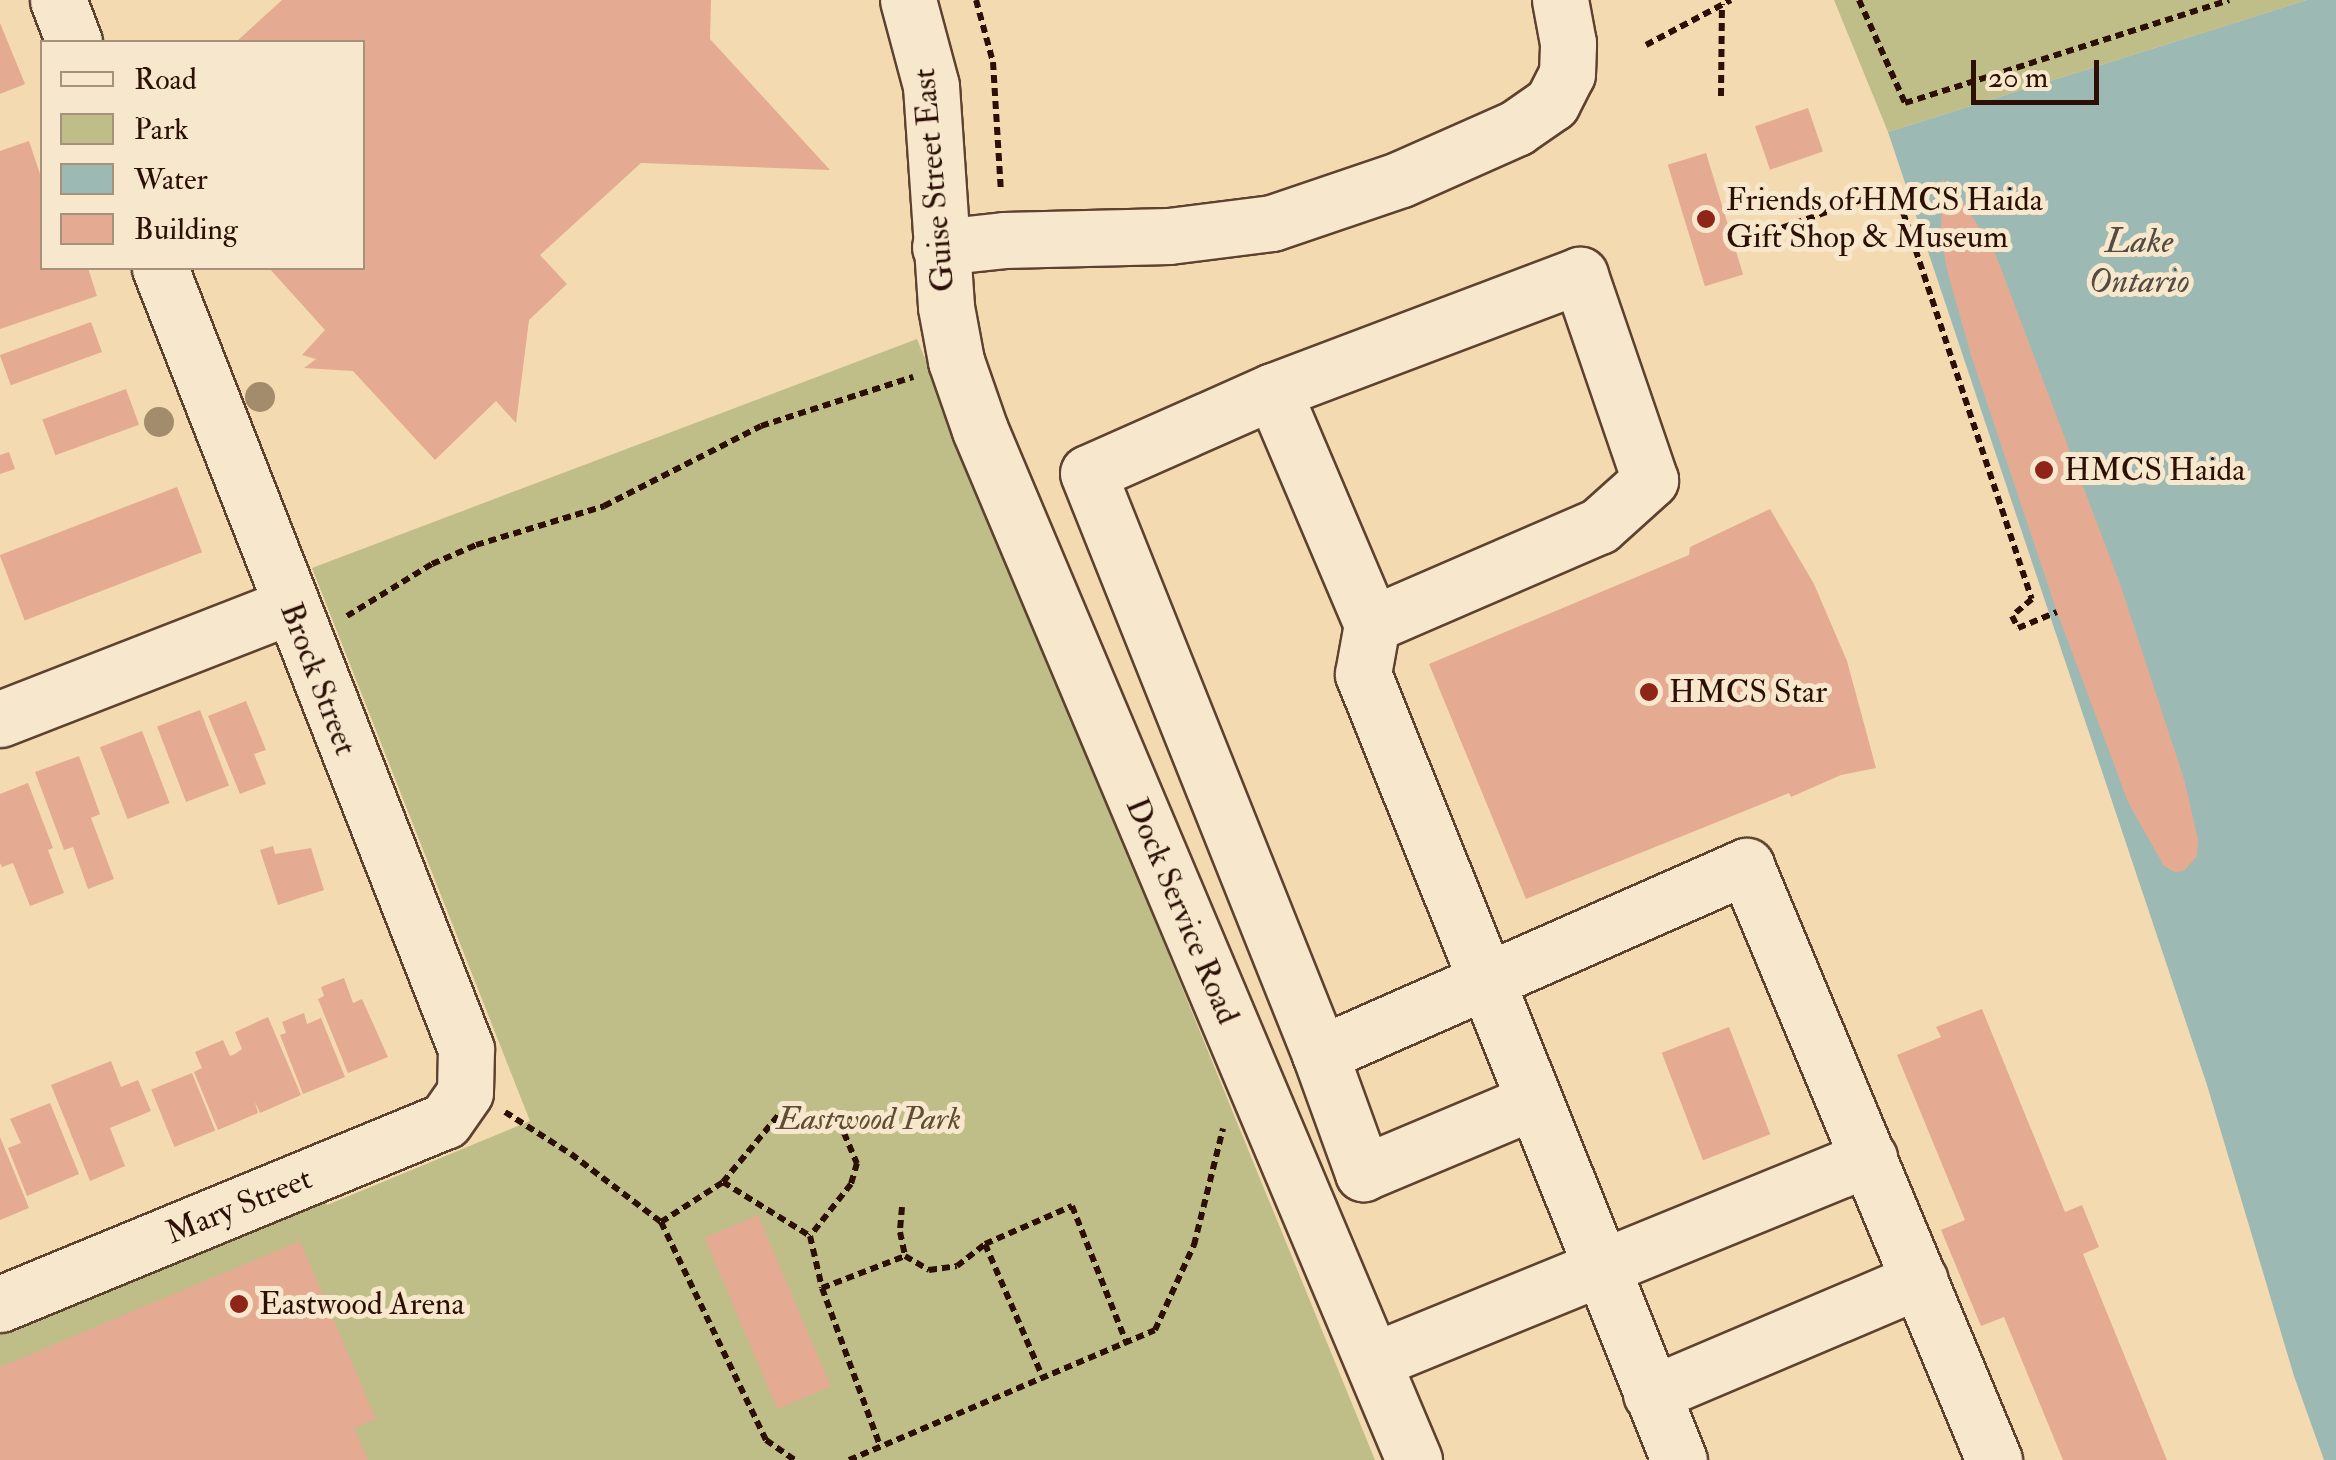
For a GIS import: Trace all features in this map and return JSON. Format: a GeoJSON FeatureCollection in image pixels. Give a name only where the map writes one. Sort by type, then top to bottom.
{"type":"FeatureCollection","features":[{"type":"Feature","properties":{"kind":"street"},"geometry":{"type":"LineString","coordinates":[[58,0],[73,40]]}},
{"type":"Feature","properties":{"kind":"street","name":"Guise Street East"},"geometry":{"type":"LineString","coordinates":[[908,0],[931,86],[940,247],[956,361]]}},
{"type":"Feature","properties":{"kind":"street"},"geometry":{"type":"LineString","coordinates":[[940,247],[1004,240],[1169,236],[1272,223],[1401,178],[1516,128],[1552,103],[1568,74],[1568,44],[1560,0]]}},
{"type":"Feature","properties":{"kind":"street","name":"Brock Street"},"geometry":{"type":"LineString","coordinates":[[161,270],[466,1049],[465,1092]]}},
{"type":"Feature","properties":{"kind":"street"},"geometry":{"type":"LineString","coordinates":[[1372,624],[1599,526],[1650,480],[1580,275],[1273,391],[1088,473],[1320,1054],[1363,1173],[1534,1101]]}},
{"type":"Feature","properties":{"kind":"street","name":"Dock Service Road"},"geometry":{"type":"LineString","coordinates":[[956,361],[980,430],[1414,1460]]}},
{"type":"Feature","properties":{"kind":"street"},"geometry":{"type":"LineString","coordinates":[[1273,391],[1372,624],[1363,674],[1679,1460]]}},
{"type":"Feature","properties":{"kind":"street"},"geometry":{"type":"LineString","coordinates":[[0,718],[297,625]]}},
{"type":"Feature","properties":{"kind":"street"},"geometry":{"type":"LineString","coordinates":[[1320,1054],[1746,866],[1920,1280],[1987,1458]]}},
{"type":"Feature","properties":{"kind":"street","name":"Mary Street"},"geometry":{"type":"LineString","coordinates":[[0,1304],[444,1120],[465,1092]]}},
{"type":"Feature","properties":{"kind":"street"},"geometry":{"type":"LineString","coordinates":[[1374,1360],[1869,1158]]}},
{"type":"Feature","properties":{"kind":"street"},"geometry":{"type":"LineString","coordinates":[[1651,1394],[1920,1280]]}},
{"type":"Feature","properties":{"kind":"path"},"geometry":{"type":"LineString","coordinates":[[976,0],[993,62],[1004,240]]}},
{"type":"Feature","properties":{"kind":"path"},"geometry":{"type":"LineString","coordinates":[[1859,0],[1906,103],[2229,0]]}},
{"type":"Feature","properties":{"kind":"path"},"geometry":{"type":"LineString","coordinates":[[1646,45],[1726,2]]}},
{"type":"Feature","properties":{"kind":"path"},"geometry":{"type":"LineString","coordinates":[[1721,96],[1726,2]]}},
{"type":"Feature","properties":{"kind":"path"},"geometry":{"type":"LineString","coordinates":[[1770,232],[1896,188],[2032,599],[2012,616],[2018,628],[2057,612]]}},
{"type":"Feature","properties":{"kind":"path"},"geometry":{"type":"LineString","coordinates":[[297,625],[476,545],[604,506],[762,426],[956,361]]}},
{"type":"Feature","properties":{"kind":"path"},"geometry":{"type":"LineString","coordinates":[[850,1460],[1155,1330],[1194,1244],[1221,1133],[1252,1075]]}},
{"type":"Feature","properties":{"kind":"path"},"geometry":{"type":"LineString","coordinates":[[465,1092],[572,1154],[661,1222],[766,1440],[795,1460]]}},
{"type":"Feature","properties":{"kind":"path"},"geometry":{"type":"LineString","coordinates":[[661,1222],[723,1182],[782,1111],[829,1118],[853,1146],[857,1163],[850,1184],[810,1236]]}},
{"type":"Feature","properties":{"kind":"path"},"geometry":{"type":"LineString","coordinates":[[723,1182],[810,1236],[822,1288],[880,1446]]}},
{"type":"Feature","properties":{"kind":"path"},"geometry":{"type":"LineString","coordinates":[[902,1207],[900,1232],[905,1256],[930,1270],[944,1270],[975,1255],[985,1244],[1072,1206],[1127,1344]]}},
{"type":"Feature","properties":{"kind":"path"},"geometry":{"type":"LineString","coordinates":[[985,1244],[1042,1376]]}},
{"type":"Feature","properties":{"kind":"path"},"geometry":{"type":"LineString","coordinates":[[822,1288],[905,1256]]}},
{"type":"Feature","properties":{"kind":"green space"},"geometry":{"type":"Polygon","coordinates":[[[1834,0],[2307,0],[1888,132],[1834,0]]]}},
{"type":"Feature","properties":{"kind":"green space","name":"Eastwood Park"},"geometry":{"type":"Polygon","coordinates":[[[917,339],[1375,1460],[0,1460],[0,1330],[323,1196],[327,1205],[530,1121],[312,568],[917,339]]]}},
{"type":"Feature","properties":{"kind":"water","name":"Lake Ontario"},"geometry":{"type":"Polygon","coordinates":[[[2307,0],[2336,0],[2336,1460],[2324,1460],[2294,1376],[2207,1085],[1888,132],[2307,0]]]}},
{"type":"Feature","properties":{"kind":"building"},"geometry":{"type":"Polygon","coordinates":[[[282,0],[711,0],[710,39],[830,170],[641,163],[540,255],[567,284],[529,320],[516,423],[496,401],[435,460],[353,371],[304,368],[316,359],[302,355],[325,330],[271,270],[365,270],[365,40],[238,40],[282,0]]]}},
{"type":"Feature","properties":{"kind":"building"},"geometry":{"type":"Polygon","coordinates":[[[0,23],[25,84],[0,94],[0,23]]]}},
{"type":"Feature","properties":{"kind":"building"},"geometry":{"type":"Polygon","coordinates":[[[1808,108],[1823,151],[1770,170],[1755,126],[1808,108]]]}},
{"type":"Feature","properties":{"kind":"building"},"geometry":{"type":"Polygon","coordinates":[[[29,141],[40,174],[40,270],[89,270],[97,296],[0,329],[0,151],[29,141]]]}},
{"type":"Feature","properties":{"kind":"building","name":"Friends of HMCS Haida Gift Shop & Museum"},"geometry":{"type":"Polygon","coordinates":[[[1706,153],[1743,274],[1705,286],[1668,165],[1706,153]]]}},
{"type":"Feature","properties":{"kind":"building","name":"HMCS Haida"},"geometry":{"type":"Polygon","coordinates":[[[1942,179],[1960,197],[1995,253],[2120,584],[2184,779],[2198,839],[2197,856],[2184,871],[2175,872],[2164,866],[2128,802],[2057,612],[1971,355],[1947,270],[1941,233],[1942,179]]]}},
{"type":"Feature","properties":{"kind":"building"},"geometry":{"type":"Polygon","coordinates":[[[91,322],[102,352],[11,385],[0,355],[91,322]]]}},
{"type":"Feature","properties":{"kind":"building"},"geometry":{"type":"Polygon","coordinates":[[[126,389],[139,425],[55,455],[42,419],[126,389]]]}},
{"type":"Feature","properties":{"kind":"building"},"geometry":{"type":"Polygon","coordinates":[[[9,452],[15,469],[0,474],[0,455],[9,452]]]}},
{"type":"Feature","properties":{"kind":"building"},"geometry":{"type":"Polygon","coordinates":[[[177,487],[202,552],[25,620],[0,555],[177,487]]]}},
{"type":"Feature","properties":{"kind":"building","name":"HMCS Star"},"geometry":{"type":"Polygon","coordinates":[[[1770,509],[1814,584],[1847,661],[1876,768],[1841,775],[1791,797],[1789,793],[1526,899],[1429,664],[1689,555],[1690,547],[1770,509]]]}},
{"type":"Feature","properties":{"kind":"building"},"geometry":{"type":"Polygon","coordinates":[[[246,701],[266,750],[254,754],[266,784],[240,794],[208,716],[246,701]]]}},
{"type":"Feature","properties":{"kind":"building"},"geometry":{"type":"Polygon","coordinates":[[[200,710],[229,786],[186,802],[157,726],[200,710]]]}},
{"type":"Feature","properties":{"kind":"building"},"geometry":{"type":"Polygon","coordinates":[[[142,731],[170,803],[128,819],[100,747],[142,731]]]}},
{"type":"Feature","properties":{"kind":"building"},"geometry":{"type":"Polygon","coordinates":[[[79,756],[100,814],[91,818],[114,879],[88,889],[73,847],[64,850],[35,772],[79,756]]]}},
{"type":"Feature","properties":{"kind":"building"},"geometry":{"type":"Polygon","coordinates":[[[28,783],[53,848],[48,850],[64,893],[30,906],[13,863],[2,867],[0,863],[0,794],[28,783]]]}},
{"type":"Feature","properties":{"kind":"building"},"geometry":{"type":"Polygon","coordinates":[[[273,846],[275,854],[311,848],[324,890],[278,905],[260,850],[273,846]]]}},
{"type":"Feature","properties":{"kind":"building"},"geometry":{"type":"Polygon","coordinates":[[[344,978],[353,1003],[362,999],[388,1057],[348,1073],[318,999],[324,996],[321,987],[344,978]]]}},
{"type":"Feature","properties":{"kind":"building"},"geometry":{"type":"Polygon","coordinates":[[[1982,1009],[2065,1212],[2082,1205],[2099,1247],[2083,1254],[2167,1460],[2063,1460],[2004,1317],[1981,1326],[1941,1230],[1965,1220],[1897,1055],[1941,1037],[1936,1027],[1982,1009]]]}},
{"type":"Feature","properties":{"kind":"building"},"geometry":{"type":"Polygon","coordinates":[[[304,1013],[307,1024],[321,1018],[345,1077],[303,1094],[280,1035],[286,1033],[282,1022],[304,1013]]]}},
{"type":"Feature","properties":{"kind":"building"},"geometry":{"type":"Polygon","coordinates":[[[268,1017],[301,1095],[260,1113],[255,1102],[258,1113],[218,1130],[194,1072],[202,1068],[195,1052],[223,1040],[230,1056],[235,1054],[242,1049],[235,1032],[268,1017]]]}},
{"type":"Feature","properties":{"kind":"building"},"geometry":{"type":"Polygon","coordinates":[[[1729,1027],[1770,1134],[1703,1160],[1662,1053],[1729,1027]]]}},
{"type":"Feature","properties":{"kind":"building"},"geometry":{"type":"Polygon","coordinates":[[[111,1061],[121,1087],[138,1080],[151,1111],[110,1128],[125,1166],[90,1181],[51,1085],[111,1061]]]}},
{"type":"Feature","properties":{"kind":"building"},"geometry":{"type":"Polygon","coordinates":[[[192,1073],[215,1130],[174,1147],[151,1089],[192,1073]]]}},
{"type":"Feature","properties":{"kind":"building"},"geometry":{"type":"Polygon","coordinates":[[[50,1103],[79,1174],[27,1196],[8,1148],[21,1143],[10,1119],[50,1103]]]}},
{"type":"Feature","properties":{"kind":"building"},"geometry":{"type":"Polygon","coordinates":[[[0,1137],[29,1208],[0,1220],[0,1137]]]}},
{"type":"Feature","properties":{"kind":"building"},"geometry":{"type":"Polygon","coordinates":[[[758,1215],[831,1386],[777,1409],[705,1238],[758,1215]]]}},
{"type":"Feature","properties":{"kind":"building","name":"Eastwood Arena"},"geometry":{"type":"Polygon","coordinates":[[[300,1241],[376,1419],[354,1428],[368,1460],[0,1460],[0,1367],[300,1241]]]}},
{"type":"Feature","properties":{"kind":"place","name":"Friends of HMCS Haida Gift Shop & Museum"},"geometry":{"type":"Point","coordinates":[1706,219]}},
{"type":"Feature","properties":{"kind":"place","name":"HMCS Haida"},"geometry":{"type":"Point","coordinates":[2044,470]}},
{"type":"Feature","properties":{"kind":"place","name":"HMCS Star"},"geometry":{"type":"Point","coordinates":[1649,692]}},
{"type":"Feature","properties":{"kind":"place","name":"Eastwood Arena"},"geometry":{"type":"Point","coordinates":[239,1304]}}]}
